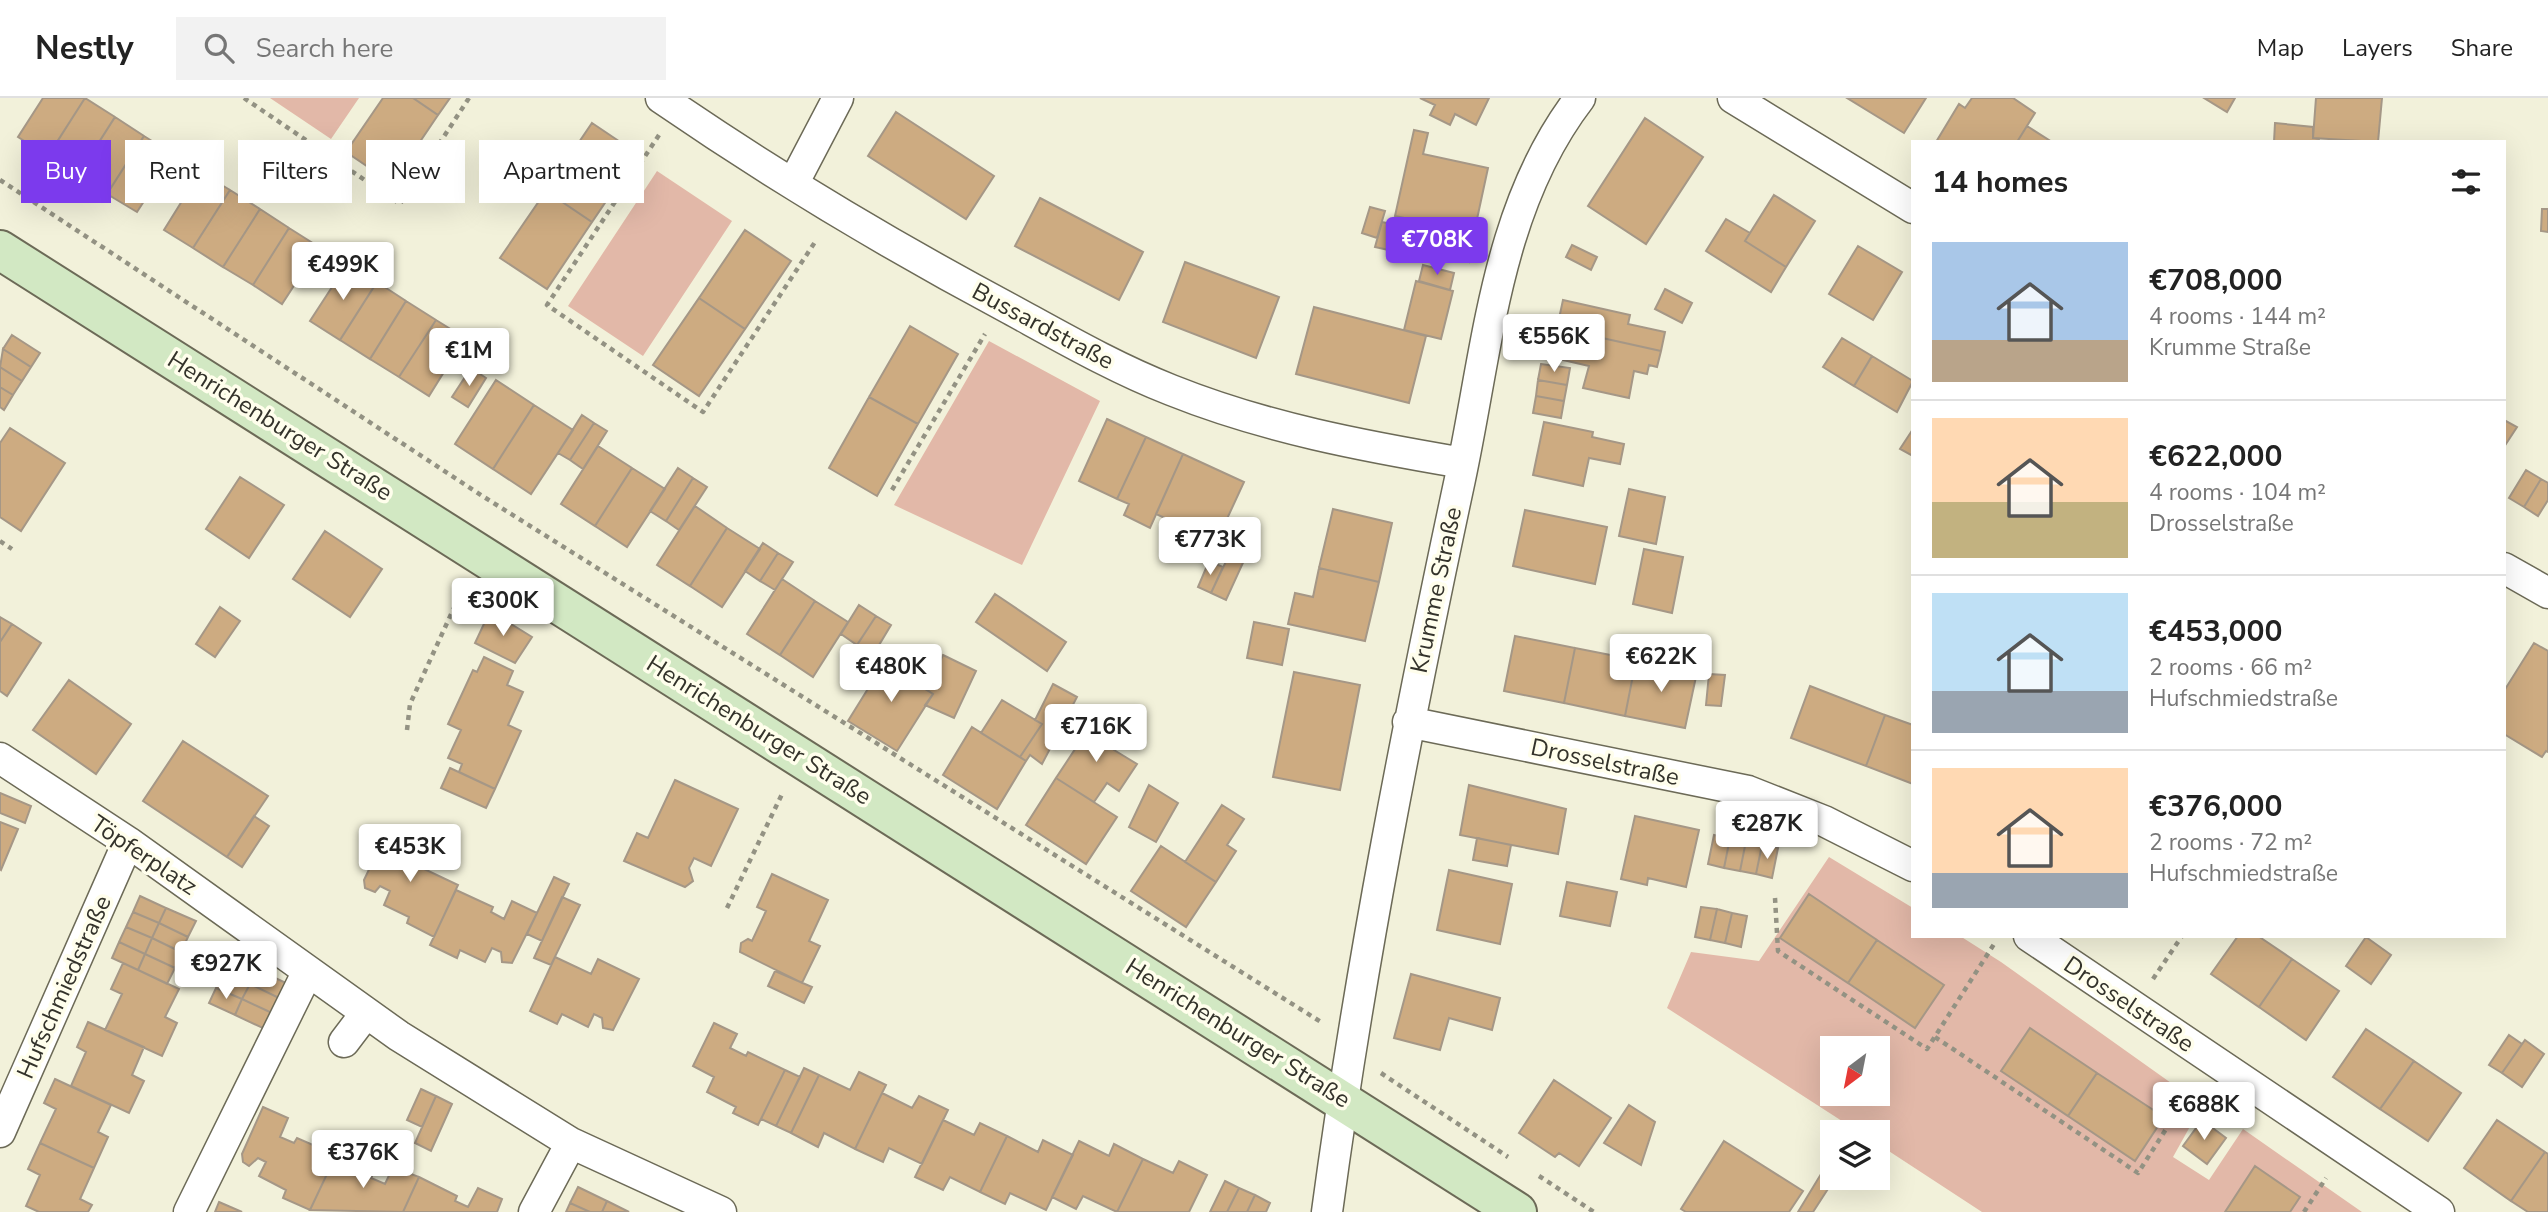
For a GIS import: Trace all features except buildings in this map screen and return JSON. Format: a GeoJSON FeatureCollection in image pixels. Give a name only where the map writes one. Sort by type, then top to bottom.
{"type":"FeatureCollection","features":[{"type":"Feature","properties":{"kind":"main road","name":"Henrichenburger Straße"},"geometry":{"type":"LineString","coordinates":[[0,250],[479,551],[1517,1212]]}},
{"type":"Feature","properties":{"kind":"street"},"geometry":{"type":"LineString","coordinates":[[793,184],[838,98]]}},
{"type":"Feature","properties":{"kind":"street","name":"Krumme Straße"},"geometry":{"type":"LineString","coordinates":[[1327,1212],[1342,1099],[1408,722],[1507,241],[1539,162],[1556,130],[1580,98]]}},
{"type":"Feature","properties":{"kind":"street"},"geometry":{"type":"LineString","coordinates":[[1733,98],[1911,207]]}},
{"type":"Feature","properties":{"kind":"street","name":"Bussardstraße"},"geometry":{"type":"LineString","coordinates":[[669,103],[793,184],[1003,306],[1095,355],[1170,390],[1338,442],[1463,463]]}},
{"type":"Feature","properties":{"kind":"street"},"geometry":{"type":"LineString","coordinates":[[2506,569],[2548,593]]}},
{"type":"Feature","properties":{"kind":"street","name":"Drosselstraße"},"geometry":{"type":"LineString","coordinates":[[1408,722],[1748,791],[1825,821],[1911,865]]}},
{"type":"Feature","properties":{"kind":"street","name":"Töpferplatz"},"geometry":{"type":"LineString","coordinates":[[2,761],[128,842],[307,971]]}},
{"type":"Feature","properties":{"kind":"street","name":"Hufschmiedstraße"},"geometry":{"type":"LineString","coordinates":[[0,1132],[128,842]]}},
{"type":"Feature","properties":{"kind":"street","name":"Drosselstraße"},"geometry":{"type":"LineString","coordinates":[[2032,938],[2439,1212]]}},
{"type":"Feature","properties":{"kind":"street"},"geometry":{"type":"LineString","coordinates":[[189,1212],[307,971],[366,1013],[571,1143],[721,1212]]}},
{"type":"Feature","properties":{"kind":"street"},"geometry":{"type":"LineString","coordinates":[[344,1042],[366,1013]]}},
{"type":"Feature","properties":{"kind":"street"},"geometry":{"type":"LineString","coordinates":[[534,1212],[571,1143]]}},
{"type":"Feature","properties":{"kind":"path"},"geometry":{"type":"LineString","coordinates":[[244,98],[400,204],[469,98]]}},
{"type":"Feature","properties":{"kind":"path"},"geometry":{"type":"LineString","coordinates":[[669,103],[547,305],[703,412],[836,210]]}},
{"type":"Feature","properties":{"kind":"path"},"geometry":{"type":"LineString","coordinates":[[0,180],[495,504],[1321,1023],[1385,1077],[1513,1160]]}},
{"type":"Feature","properties":{"kind":"path"},"geometry":{"type":"LineString","coordinates":[[892,489],[1003,306]]}},
{"type":"Feature","properties":{"kind":"path"},"geometry":{"type":"LineString","coordinates":[[407,730],[410,704],[479,551],[485,524],[495,504]]}},
{"type":"Feature","properties":{"kind":"path"},"geometry":{"type":"LineString","coordinates":[[0,541],[12,549]]}},
{"type":"Feature","properties":{"kind":"path"},"geometry":{"type":"LineString","coordinates":[[727,908],[801,756]]}},
{"type":"Feature","properties":{"kind":"path"},"geometry":{"type":"LineString","coordinates":[[1775,898],[1778,951],[1927,1049],[1998,938]]}},
{"type":"Feature","properties":{"kind":"path"},"geometry":{"type":"LineString","coordinates":[[2134,1007],[2181,938]]}},
{"type":"Feature","properties":{"kind":"path"},"geometry":{"type":"LineString","coordinates":[[1935,1037],[2138,1173],[2211,1060]]}},
{"type":"Feature","properties":{"kind":"path"},"geometry":{"type":"LineString","coordinates":[[2304,1212],[2345,1149]]}},
{"type":"Feature","properties":{"kind":"path"},"geometry":{"type":"LineString","coordinates":[[1536,1175],[1594,1212]]}},
{"type":"Feature","properties":{"kind":"shaded area"},"geometry":{"type":"Polygon","coordinates":[[[270,98],[359,98],[331,139],[270,98]]]}},
{"type":"Feature","properties":{"kind":"shaded area"},"geometry":{"type":"Polygon","coordinates":[[[657,171],[732,221],[643,356],[568,306],[636,203],[644,203],[644,191],[657,171]]]}},
{"type":"Feature","properties":{"kind":"shaded area"},"geometry":{"type":"Polygon","coordinates":[[[989,341],[1100,401],[1022,565],[894,505],[989,341]]]}},
{"type":"Feature","properties":{"kind":"shaded area"},"geometry":{"type":"Polygon","coordinates":[[[1829,857],[1911,907],[1911,938],[1963,938],[2202,1105],[2173,1157],[2209,1180],[2243,1129],[2362,1212],[1982,1212],[1890,1152],[1890,1120],[1840,1120],[1667,1008],[1691,952],[1759,961],[1829,857]]]}}]}
